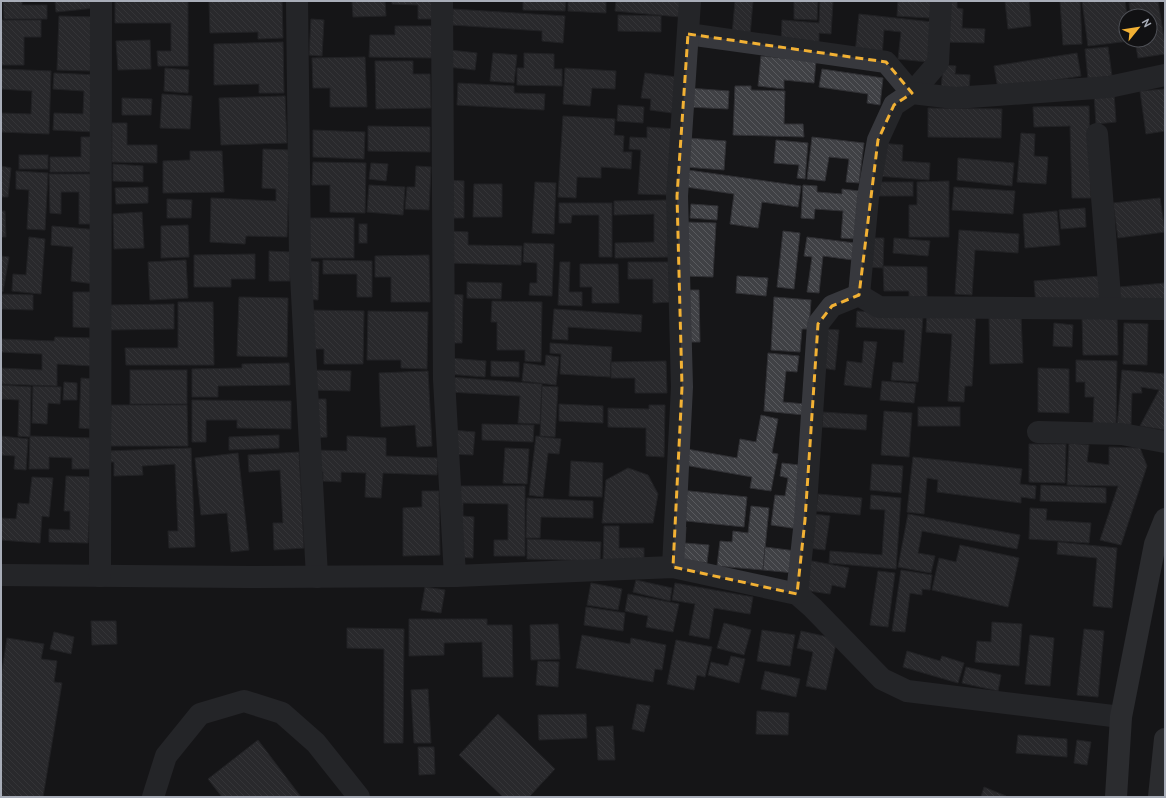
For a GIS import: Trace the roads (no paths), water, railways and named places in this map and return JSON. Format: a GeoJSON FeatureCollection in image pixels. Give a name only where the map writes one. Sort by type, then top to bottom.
{"type":"FeatureCollection","features":[{"type":"Feature","properties":{"kind":"main road"},"geometry":{"type":"LineString","coordinates":[[1116,797],[1121,717],[1155,544],[1165,520]]}},
{"type":"Feature","properties":{"kind":"main road"},"geometry":{"type":"LineString","coordinates":[[1159,797],[1165,739]]}},
{"type":"Feature","properties":{"kind":"street"},"geometry":{"type":"LineString","coordinates":[[100,576],[101,1]]}},
{"type":"Feature","properties":{"kind":"street"},"geometry":{"type":"LineString","coordinates":[[296,1],[300,256],[317,577]]}},
{"type":"Feature","properties":{"kind":"street"},"geometry":{"type":"LineString","coordinates":[[442,1],[444,379],[455,576]]}},
{"type":"Feature","properties":{"kind":"street"},"geometry":{"type":"LineString","coordinates":[[674,567],[682,387],[677,196],[690,1]]}},
{"type":"Feature","properties":{"kind":"street"},"geometry":{"type":"LineString","coordinates":[[858,295],[868,197],[878,140],[894,105],[912,93],[938,63],[941,1]]}},
{"type":"Feature","properties":{"kind":"street"},"geometry":{"type":"LineString","coordinates":[[688,34],[886,62],[912,93],[955,98],[1109,86],[1165,76]]}},
{"type":"Feature","properties":{"kind":"street"},"geometry":{"type":"LineString","coordinates":[[1097,134],[1111,309]]}},
{"type":"Feature","properties":{"kind":"street"},"geometry":{"type":"LineString","coordinates":[[858,295],[879,307],[1165,308]]}},
{"type":"Feature","properties":{"kind":"street"},"geometry":{"type":"LineString","coordinates":[[797,594],[805,520],[818,324],[832,306],[858,295]]}},
{"type":"Feature","properties":{"kind":"street"},"geometry":{"type":"LineString","coordinates":[[1038,432],[1122,434],[1165,442]]}},
{"type":"Feature","properties":{"kind":"street"},"geometry":{"type":"LineString","coordinates":[[1,575],[317,577],[455,576],[674,567],[797,594],[813,608],[882,679],[907,690],[1121,717]]}},
{"type":"Feature","properties":{"kind":"street"},"geometry":{"type":"LineString","coordinates":[[154,797],[166,756],[200,714],[244,701],[282,712],[316,743],[359,797]]}}]}
